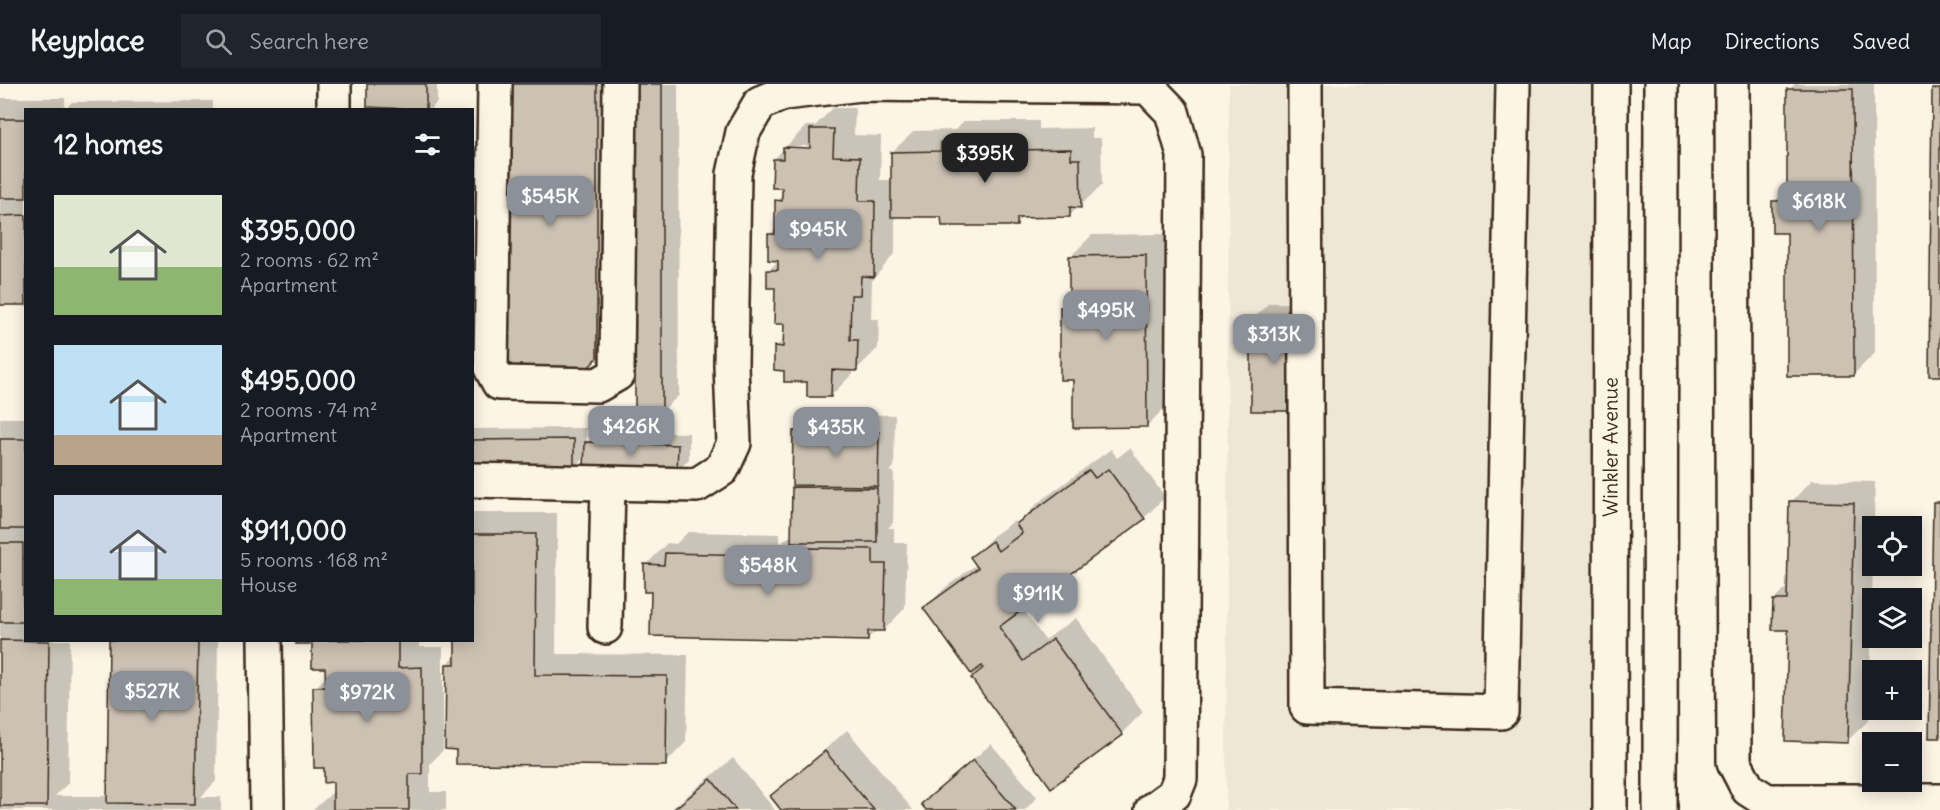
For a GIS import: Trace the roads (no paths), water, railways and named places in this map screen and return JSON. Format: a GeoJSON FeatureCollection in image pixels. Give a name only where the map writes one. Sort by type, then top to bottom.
{"type":"FeatureCollection","features":[{"type":"Feature","properties":{"kind":"street"},"geometry":{"type":"LineString","coordinates":[[334,84],[334,108]]}},
{"type":"Feature","properties":{"kind":"street"},"geometry":{"type":"LineString","coordinates":[[495,84],[491,368],[499,383],[598,385],[617,374],[620,84]]}},
{"type":"Feature","properties":{"kind":"street"},"geometry":{"type":"LineString","coordinates":[[474,480],[697,485],[722,469],[734,443],[732,365],[734,174],[743,132],[760,103],[784,93],[861,84],[1148,87],[1172,112],[1184,156],[1180,779],[1174,794],[1152,810]]}},
{"type":"Feature","properties":{"kind":"street"},"geometry":{"type":"LineString","coordinates":[[1305,84],[1307,707],[1501,712],[1513,84]]}},
{"type":"Feature","properties":{"kind":"street","name":"Winkler Avenue"},"geometry":{"type":"LineString","coordinates":[[1610,810],[1611,84]]}},
{"type":"Feature","properties":{"kind":"street"},"geometry":{"type":"LineString","coordinates":[[1660,810],[1661,84]]}},
{"type":"Feature","properties":{"kind":"street"},"geometry":{"type":"LineString","coordinates":[[1732,84],[1734,762],[1748,789],[1767,801],[1940,801]]}},
{"type":"Feature","properties":{"kind":"street"},"geometry":{"type":"LineString","coordinates":[[605,627],[608,483]]}},
{"type":"Feature","properties":{"kind":"street"},"geometry":{"type":"LineString","coordinates":[[265,642],[267,810]]}}]}
